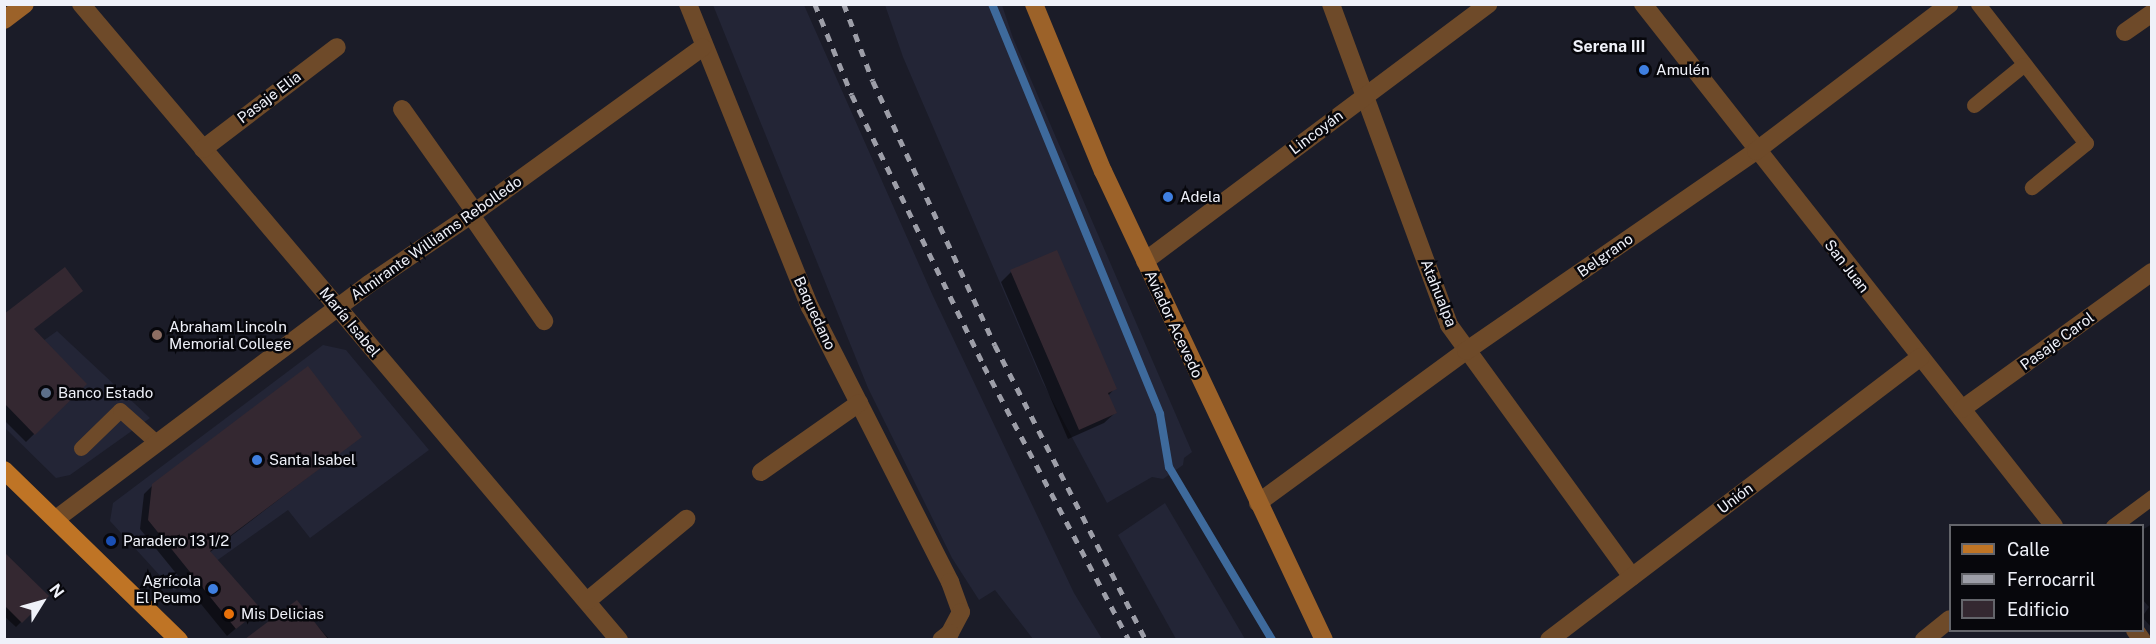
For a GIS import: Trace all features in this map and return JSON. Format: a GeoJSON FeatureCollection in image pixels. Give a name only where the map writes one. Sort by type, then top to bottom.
{"type":"FeatureCollection","features":[{"type":"Feature","properties":{"kind":"main road"},"geometry":{"type":"LineString","coordinates":[[4,20],[25,4]]}},
{"type":"Feature","properties":{"kind":"main road","name":"Aviador Acevedo"},"geometry":{"type":"LineString","coordinates":[[1035,4],[1145,261],[1324,639]]}},
{"type":"Feature","properties":{"kind":"main road"},"geometry":{"type":"LineString","coordinates":[[4,470],[179,639]]}},
{"type":"Feature","properties":{"kind":"street","name":"María Isabel"},"geometry":{"type":"LineString","coordinates":[[81,4],[619,639]]}},
{"type":"Feature","properties":{"kind":"street","name":"Baquedano"},"geometry":{"type":"LineString","coordinates":[[688,4],[703,47],[810,307],[962,612],[950,633],[941,639]]}},
{"type":"Feature","properties":{"kind":"street","name":"Atahualpa"},"geometry":{"type":"LineString","coordinates":[[1331,4],[1449,325],[1632,577]]}},
{"type":"Feature","properties":{"kind":"street","name":"Lincoyán"},"geometry":{"type":"LineString","coordinates":[[1145,261],[1488,4]]}},
{"type":"Feature","properties":{"kind":"street","name":"San Juan"},"geometry":{"type":"LineString","coordinates":[[1643,4],[1756,151],[2053,524]]}},
{"type":"Feature","properties":{"kind":"street","name":"Belgrano"},"geometry":{"type":"LineString","coordinates":[[1258,502],[1466,351],[1756,151],[1950,4]]}},
{"type":"Feature","properties":{"kind":"street"},"geometry":{"type":"LineString","coordinates":[[2125,32],[2149,19]]}},
{"type":"Feature","properties":{"kind":"street","name":"Pasaje Elia"},"geometry":{"type":"LineString","coordinates":[[203,149],[337,47]]}},
{"type":"Feature","properties":{"kind":"street","name":"Almirante Williams Rebolledo"},"geometry":{"type":"LineString","coordinates":[[56,519],[338,308],[703,47]]}},
{"type":"Feature","properties":{"kind":"street"},"geometry":{"type":"LineString","coordinates":[[402,110],[544,321]]}},
{"type":"Feature","properties":{"kind":"street","name":"Pasaje Carol"},"geometry":{"type":"LineString","coordinates":[[1962,409],[2151,272]]}},
{"type":"Feature","properties":{"kind":"street","name":"Unión"},"geometry":{"type":"LineString","coordinates":[[1549,639],[1920,357]]}},
{"type":"Feature","properties":{"kind":"street"},"geometry":{"type":"LineString","coordinates":[[761,472],[859,403]]}},
{"type":"Feature","properties":{"kind":"street"},"geometry":{"type":"LineString","coordinates":[[587,601],[686,519]]}},
{"type":"Feature","properties":{"kind":"street"},"geometry":{"type":"LineString","coordinates":[[1924,639],[1949,620]]}},
{"type":"Feature","properties":{"kind":"lane"},"geometry":{"type":"LineString","coordinates":[[1978,4],[2023,65],[2086,143],[2032,187]]}},
{"type":"Feature","properties":{"kind":"lane"},"geometry":{"type":"LineString","coordinates":[[1974,105],[2023,65]]}},
{"type":"Feature","properties":{"kind":"lane"},"geometry":{"type":"LineString","coordinates":[[81,448],[120,410],[156,442]]}},
{"type":"Feature","properties":{"kind":"lane"},"geometry":{"type":"LineString","coordinates":[[2114,524],[2151,497]]}},
{"type":"Feature","properties":{"kind":"shaded area"},"geometry":{"type":"Polygon","coordinates":[[[713,5],[804,5],[933,296],[1074,593],[1102,639],[1033,639],[995,590],[979,600],[952,558],[868,388],[713,5]]]}},
{"type":"Feature","properties":{"kind":"shaded area"},"geometry":{"type":"Polygon","coordinates":[[[885,5],[1002,5],[1013,38],[1192,452],[1184,458],[1183,465],[1163,479],[1152,477],[1107,503],[1043,383],[903,57],[885,5]]]}},
{"type":"Feature","properties":{"kind":"shaded area"},"geometry":{"type":"Polygon","coordinates":[[[57,331],[150,418],[70,475],[56,478],[5,428],[4,369],[57,331]]]}},
{"type":"Feature","properties":{"kind":"shaded area"},"geometry":{"type":"Polygon","coordinates":[[[323,345],[346,350],[429,450],[310,538],[288,510],[174,591],[110,521],[113,503],[323,345]]]}},
{"type":"Feature","properties":{"kind":"shaded area"},"geometry":{"type":"Polygon","coordinates":[[[1165,503],[1245,639],[1176,639],[1118,535],[1165,503]]]}},
{"type":"Feature","properties":{"kind":"building"},"geometry":{"type":"Polygon","coordinates":[[[1057,250],[1117,389],[1108,393],[1117,413],[1079,430],[1010,270],[1057,250]]]}},
{"type":"Feature","properties":{"kind":"building"},"geometry":{"type":"Polygon","coordinates":[[[65,267],[83,291],[34,329],[87,384],[35,435],[4,403],[4,314],[65,267]]]}},
{"type":"Feature","properties":{"kind":"building","name":"Santa Isabel"},"geometry":{"type":"Polygon","coordinates":[[[308,366],[362,437],[210,551],[261,609],[236,629],[148,520],[152,484],[308,366]]]}},
{"type":"Feature","properties":{"kind":"building"},"geometry":{"type":"Polygon","coordinates":[[[4,552],[49,596],[22,623],[4,605],[4,552]]]}},
{"type":"Feature","properties":{"kind":"building"},"geometry":{"type":"Polygon","coordinates":[[[297,600],[328,639],[245,639],[297,600]]]}},
{"type":"Feature","properties":{"kind":"waterway"},"geometry":{"type":"LineString","coordinates":[[992,4],[1160,414],[1169,467],[1272,640]]}},
{"type":"Feature","properties":{"kind":"railway"},"geometry":{"type":"LineString","coordinates":[[815,4],[852,95],[984,366],[1129,640]]}},
{"type":"Feature","properties":{"kind":"railway"},"geometry":{"type":"LineString","coordinates":[[844,4],[873,81],[995,345],[1146,640]]}},
{"type":"Feature","properties":{"kind":"place","name":"Amulén"},"geometry":{"type":"Point","coordinates":[1644,70]}},
{"type":"Feature","properties":{"kind":"place","name":"Adela"},"geometry":{"type":"Point","coordinates":[1168,197]}},
{"type":"Feature","properties":{"kind":"place","name":"Abraham Lincoln Memorial College"},"geometry":{"type":"Point","coordinates":[157,335]}},
{"type":"Feature","properties":{"kind":"place","name":"Banco Estado"},"geometry":{"type":"Point","coordinates":[46,393]}},
{"type":"Feature","properties":{"kind":"place","name":"Santa Isabel"},"geometry":{"type":"Point","coordinates":[257,460]}},
{"type":"Feature","properties":{"kind":"place","name":"Paradero 13 1/2"},"geometry":{"type":"Point","coordinates":[111,541]}},
{"type":"Feature","properties":{"kind":"place","name":"Agrícola El Peumo"},"geometry":{"type":"Point","coordinates":[213,589]}},
{"type":"Feature","properties":{"kind":"place","name":"Mis Delicias"},"geometry":{"type":"Point","coordinates":[229,614]}},
{"type":"Feature","properties":{"kind":"district","name":"Serena III"},"geometry":{"type":"Point","coordinates":[1609,47]}}]}
